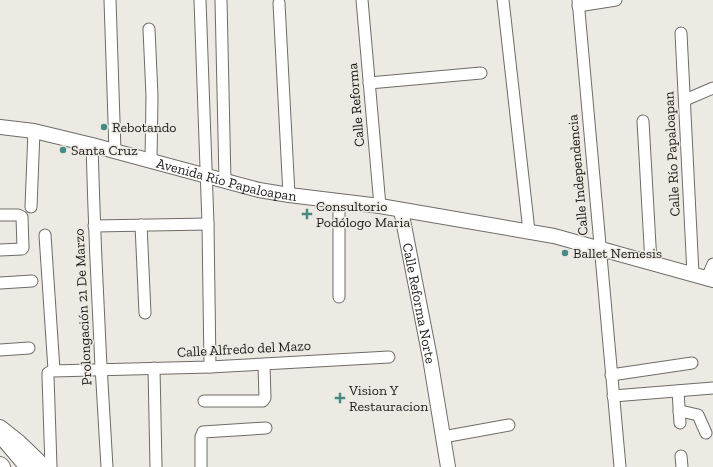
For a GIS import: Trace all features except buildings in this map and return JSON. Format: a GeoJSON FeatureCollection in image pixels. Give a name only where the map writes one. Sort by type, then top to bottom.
{"type":"FeatureCollection","features":[{"type":"Feature","properties":{"kind":"highway"},"geometry":{"type":"LineString","coordinates":[[0,434],[28,467]]}},
{"type":"Feature","properties":{"kind":"main road","name":"Avenida Río Papaloapan"},"geometry":{"type":"LineString","coordinates":[[0,127],[34,131],[92,145],[259,190],[380,206],[529,231],[599,248],[704,277]]}},
{"type":"Feature","properties":{"kind":"main road","name":"Calle Reforma Norte"},"geometry":{"type":"LineString","coordinates":[[401,210],[430,358],[448,467]]}},
{"type":"Feature","properties":{"kind":"main road"},"geometry":{"type":"LineString","coordinates":[[0,427],[20,442],[44,467]]}},
{"type":"Feature","properties":{"kind":"street"},"geometry":{"type":"LineString","coordinates":[[110,0],[114,151]]}},
{"type":"Feature","properties":{"kind":"street"},"geometry":{"type":"LineString","coordinates":[[200,0],[208,224],[210,367]]}},
{"type":"Feature","properties":{"kind":"street"},"geometry":{"type":"LineString","coordinates":[[221,0],[226,181]]}},
{"type":"Feature","properties":{"kind":"street","name":"Calle Reforma"},"geometry":{"type":"LineString","coordinates":[[362,0],[380,206]]}},
{"type":"Feature","properties":{"kind":"street"},"geometry":{"type":"LineString","coordinates":[[503,0],[529,231]]}},
{"type":"Feature","properties":{"kind":"street"},"geometry":{"type":"LineString","coordinates":[[578,3],[616,0]]}},
{"type":"Feature","properties":{"kind":"street"},"geometry":{"type":"LineString","coordinates":[[279,3],[290,195]]}},
{"type":"Feature","properties":{"kind":"street","name":"Calle Independencia"},"geometry":{"type":"LineString","coordinates":[[578,3],[620,467]]}},
{"type":"Feature","properties":{"kind":"street"},"geometry":{"type":"LineString","coordinates":[[149,29],[152,96],[151,160]]}},
{"type":"Feature","properties":{"kind":"street","name":"Calle Río Papaloapan"},"geometry":{"type":"LineString","coordinates":[[681,33],[684,100],[704,277]]}},
{"type":"Feature","properties":{"kind":"street"},"geometry":{"type":"LineString","coordinates":[[369,83],[481,73]]}},
{"type":"Feature","properties":{"kind":"street"},"geometry":{"type":"LineString","coordinates":[[684,100],[713,88]]}},
{"type":"Feature","properties":{"kind":"street"},"geometry":{"type":"LineString","coordinates":[[643,120],[651,263]]}},
{"type":"Feature","properties":{"kind":"street"},"geometry":{"type":"LineString","coordinates":[[32,207],[34,131]]}},
{"type":"Feature","properties":{"kind":"street","name":"Prolongación 21 De Marzo"},"geometry":{"type":"LineString","coordinates":[[92,145],[100,369],[107,467]]}},
{"type":"Feature","properties":{"kind":"street"},"geometry":{"type":"LineString","coordinates":[[339,201],[339,297]]}},
{"type":"Feature","properties":{"kind":"street"},"geometry":{"type":"LineString","coordinates":[[0,215],[15,214],[20,216],[22,220],[23,242],[22,249],[0,250]]}},
{"type":"Feature","properties":{"kind":"street"},"geometry":{"type":"LineString","coordinates":[[94,226],[208,224]]}},
{"type":"Feature","properties":{"kind":"street"},"geometry":{"type":"LineString","coordinates":[[141,225],[145,313]]}},
{"type":"Feature","properties":{"kind":"street"},"geometry":{"type":"LineString","coordinates":[[45,235],[52,371],[48,376],[51,467]]}},
{"type":"Feature","properties":{"kind":"street"},"geometry":{"type":"LineString","coordinates":[[704,277],[713,264]]}},
{"type":"Feature","properties":{"kind":"street"},"geometry":{"type":"LineString","coordinates":[[0,283],[32,281]]}},
{"type":"Feature","properties":{"kind":"street"},"geometry":{"type":"LineString","coordinates":[[0,350],[29,348]]}},
{"type":"Feature","properties":{"kind":"street","name":"Calle Alfredo del Mazo"},"geometry":{"type":"LineString","coordinates":[[52,371],[264,365],[389,357]]}},
{"type":"Feature","properties":{"kind":"street"},"geometry":{"type":"LineString","coordinates":[[611,376],[692,363]]}},
{"type":"Feature","properties":{"kind":"street"},"geometry":{"type":"LineString","coordinates":[[204,401],[263,401],[265,398],[264,365]]}},
{"type":"Feature","properties":{"kind":"street"},"geometry":{"type":"LineString","coordinates":[[154,368],[156,467]]}},
{"type":"Feature","properties":{"kind":"street"},"geometry":{"type":"LineString","coordinates":[[613,396],[713,388]]}},
{"type":"Feature","properties":{"kind":"street"},"geometry":{"type":"LineString","coordinates":[[678,390],[680,423]]}},
{"type":"Feature","properties":{"kind":"street"},"geometry":{"type":"LineString","coordinates":[[680,412],[698,415],[706,434]]}},
{"type":"Feature","properties":{"kind":"street"},"geometry":{"type":"LineString","coordinates":[[443,437],[509,425]]}},
{"type":"Feature","properties":{"kind":"street"},"geometry":{"type":"LineString","coordinates":[[200,467],[200,437],[203,432],[266,428]]}},
{"type":"Feature","properties":{"kind":"street"},"geometry":{"type":"LineString","coordinates":[[439,467],[448,467]]}},
{"type":"Feature","properties":{"kind":"place","name":"Rebotando"},"geometry":{"type":"Point","coordinates":[104,127]}},
{"type":"Feature","properties":{"kind":"place","name":"Santa Cruz"},"geometry":{"type":"Point","coordinates":[63,150]}},
{"type":"Feature","properties":{"kind":"place","name":"Consultorio Podólogo Maria"},"geometry":{"type":"Point","coordinates":[307,214]}},
{"type":"Feature","properties":{"kind":"place","name":"Ballet Nemesis"},"geometry":{"type":"Point","coordinates":[565,253]}},
{"type":"Feature","properties":{"kind":"place","name":"Vision Y Restauracion"},"geometry":{"type":"Point","coordinates":[340,398]}}]}
